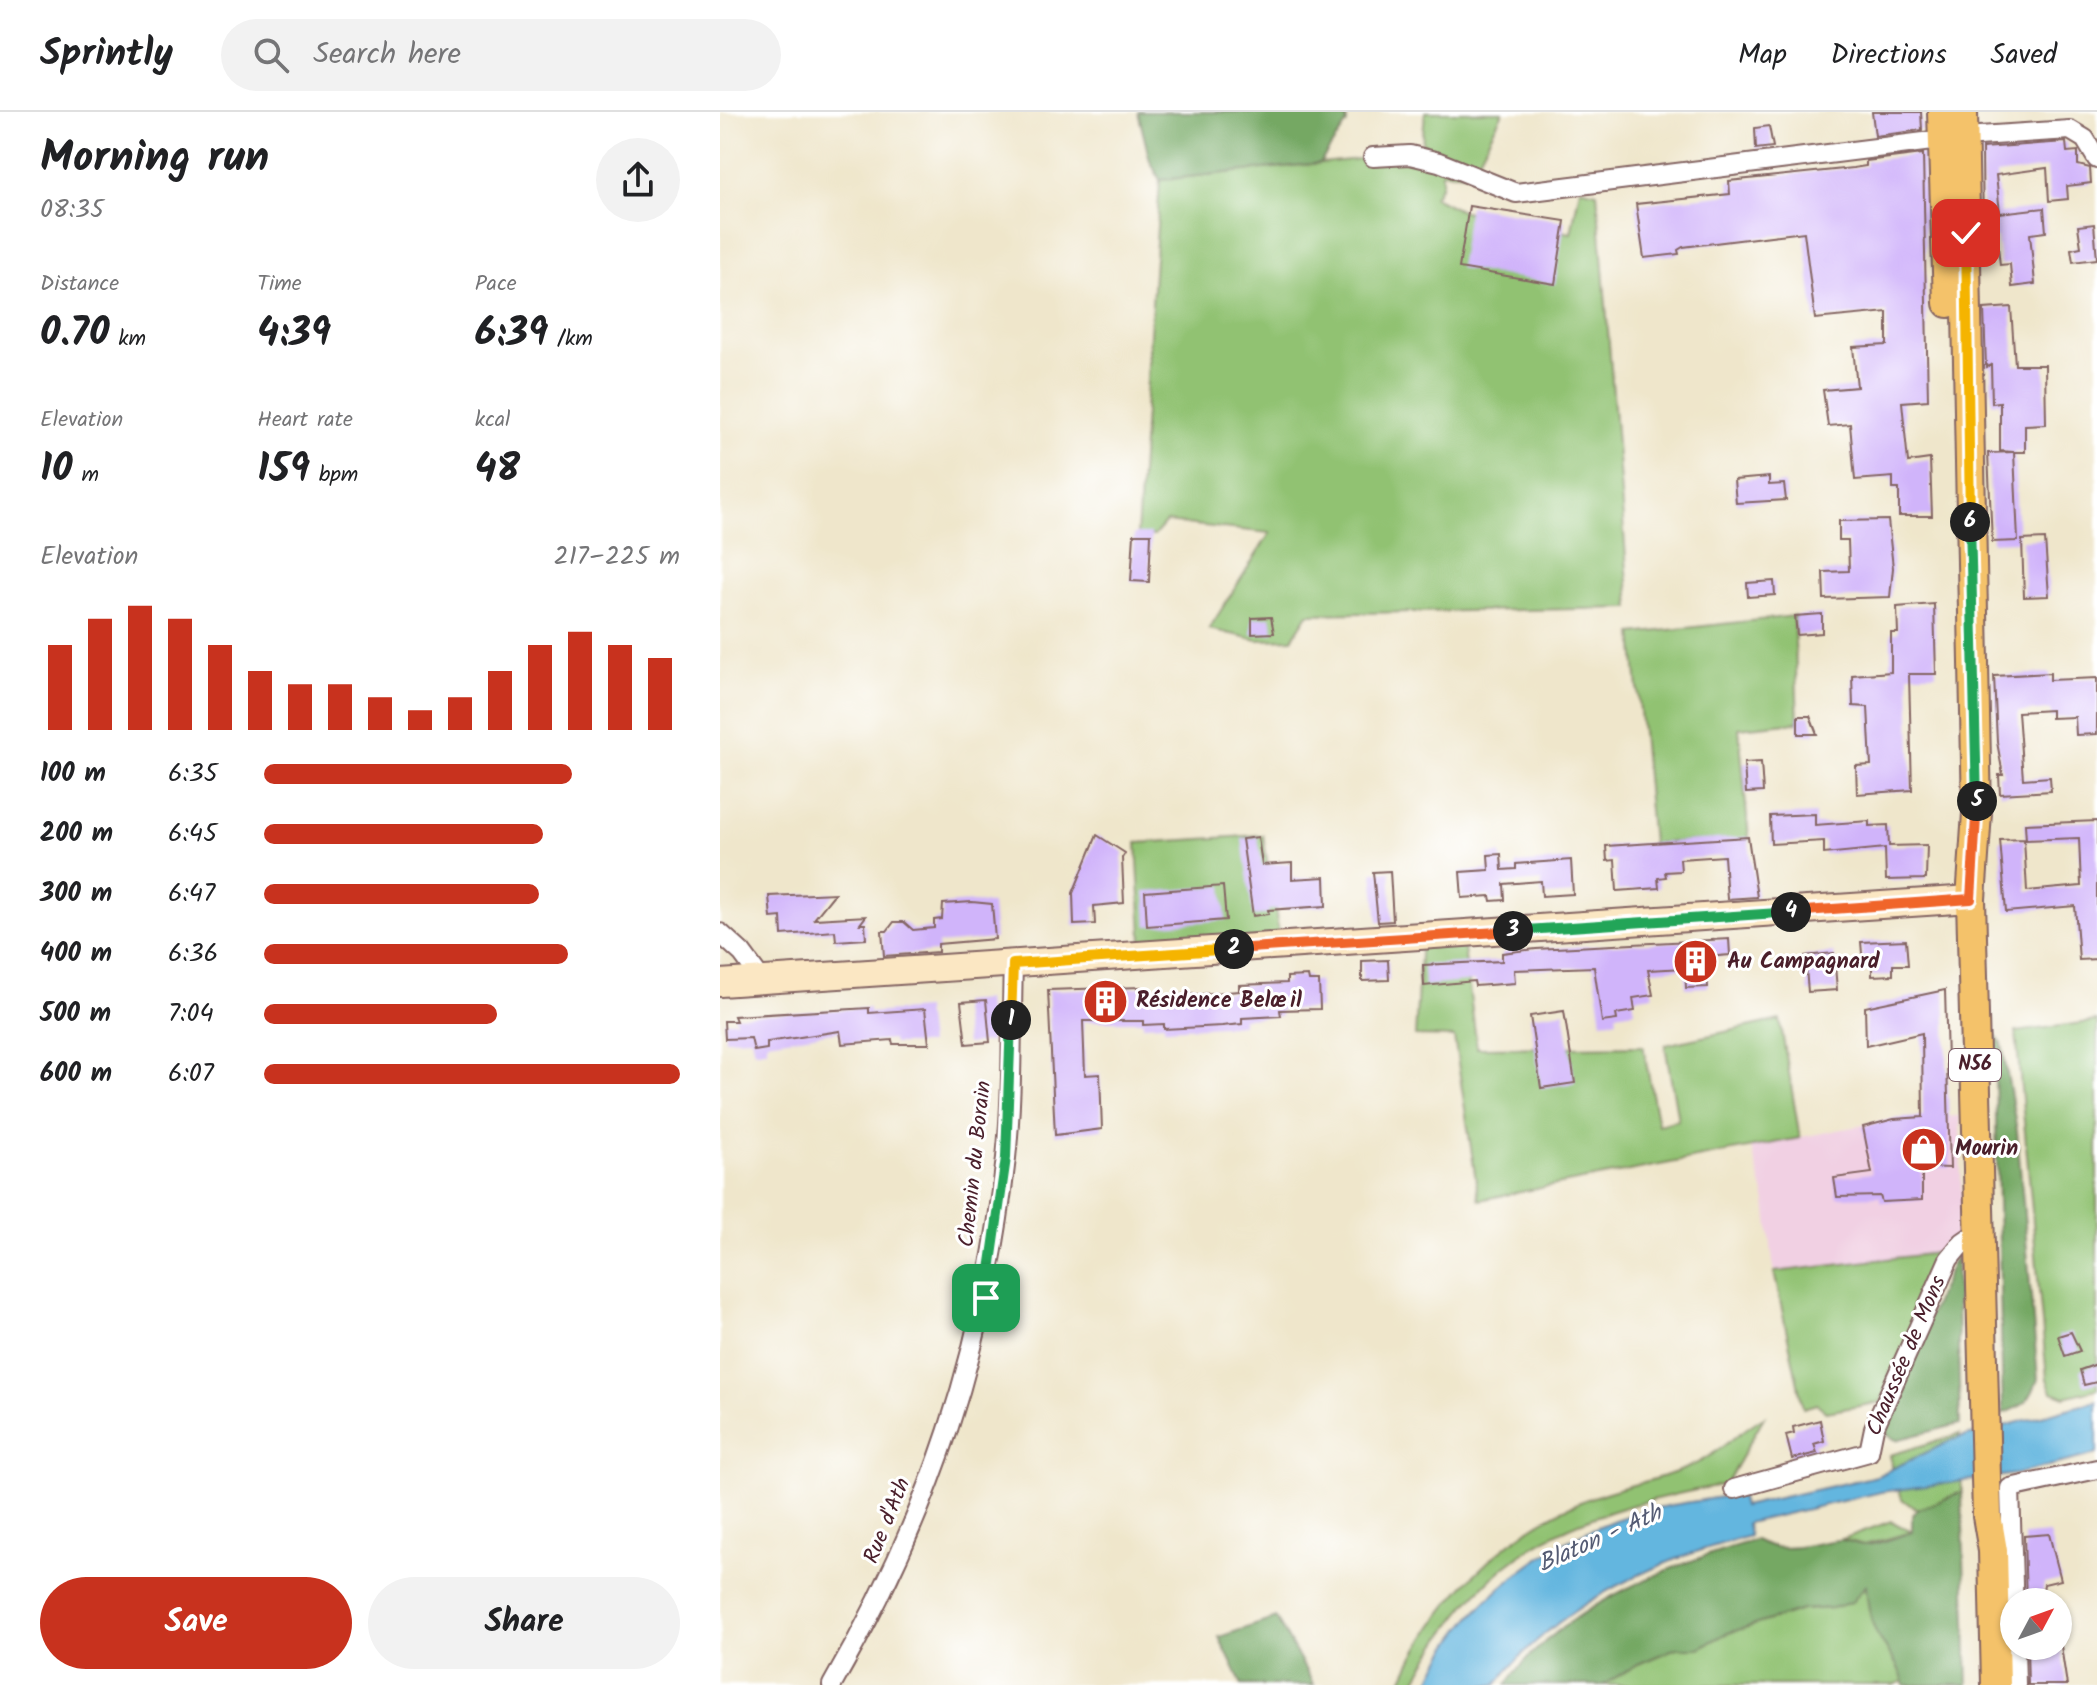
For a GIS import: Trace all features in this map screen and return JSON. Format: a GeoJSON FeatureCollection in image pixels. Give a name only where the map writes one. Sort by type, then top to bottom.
{"type":"FeatureCollection","features":[{"type":"Feature","properties":{"kind":"main road","name":"Chaussée de Mons"},"geometry":{"type":"LineString","coordinates":[[1942,112],[1957,130],[1977,813],[1971,899],[1979,1231],[1987,1516],[1993,1551],[1996,1685]]}},
{"type":"Feature","properties":{"kind":"main road","name":"Chaussée de Mons"},"geometry":{"type":"LineString","coordinates":[[1982,1685],[1980,1553],[1987,1516]]}},
{"type":"Feature","properties":{"kind":"street"},"geometry":{"type":"LineString","coordinates":[[1373,157],[1410,155],[1439,162],[1516,193],[1957,130],[2070,130],[2085,139],[2097,159]]}},
{"type":"Feature","properties":{"kind":"street"},"geometry":{"type":"LineString","coordinates":[[720,983],[1971,899]]}},
{"type":"Feature","properties":{"kind":"street"},"geometry":{"type":"LineString","coordinates":[[720,933],[742,953],[762,980]]}},
{"type":"Feature","properties":{"kind":"street","name":"Chemin du Borain"},"geometry":{"type":"LineString","coordinates":[[969,1367],[986,1298],[1006,1158],[1013,964]]}},
{"type":"Feature","properties":{"kind":"street","name":"Chaussée de Mons"},"geometry":{"type":"LineString","coordinates":[[1734,1489],[1869,1452],[1874,1428],[1949,1259],[1963,1242],[1979,1231]]}},
{"type":"Feature","properties":{"kind":"street","name":"Rue d'Ath"},"geometry":{"type":"LineString","coordinates":[[832,1685],[895,1570],[949,1431],[969,1367]]}},
{"type":"Feature","properties":{"kind":"street"},"geometry":{"type":"LineString","coordinates":[[2013,1588],[2010,1488],[2097,1469]]}},
{"type":"Feature","properties":{"kind":"street"},"geometry":{"type":"LineString","coordinates":[[2015,1660],[2016,1685]]}},
{"type":"Feature","properties":{"kind":"shaded area"},"geometry":{"type":"Polygon","coordinates":[[[1960,1116],[1962,1233],[1946,1252],[1774,1272],[1766,1202],[1751,1147],[1894,1119],[1960,1116]]]}},
{"type":"Feature","properties":{"kind":"green space"},"geometry":{"type":"Polygon","coordinates":[[[1138,112],[1345,112],[1347,123],[1320,163],[1160,180],[1150,161],[1138,112]]]}},
{"type":"Feature","properties":{"kind":"green space"},"geometry":{"type":"Polygon","coordinates":[[[1425,112],[1503,112],[1471,174],[1442,172],[1442,183],[1434,197],[1459,210],[1571,233],[1580,188],[1597,192],[1630,608],[1308,614],[1292,639],[1258,640],[1209,629],[1270,533],[1166,522],[1154,536],[1137,535],[1160,180],[1397,155],[1421,157],[1425,112]]]}},
{"type":"Feature","properties":{"kind":"green space"},"geometry":{"type":"Polygon","coordinates":[[[1794,616],[1798,722],[1739,728],[1749,839],[1652,843],[1633,634],[1794,616]]]}},
{"type":"Feature","properties":{"kind":"green space"},"geometry":{"type":"Polygon","coordinates":[[[1263,835],[1281,946],[1143,956],[1137,843],[1263,835]]]}},
{"type":"Feature","properties":{"kind":"green space"},"geometry":{"type":"Polygon","coordinates":[[[1462,934],[1477,1048],[1643,1046],[1658,1125],[1678,1120],[1665,1045],[1780,1020],[1800,1138],[1479,1200],[1454,1037],[1415,1036],[1421,937],[1462,934]]]}},
{"type":"Feature","properties":{"kind":"green space"},"geometry":{"type":"Polygon","coordinates":[[[2097,1021],[2097,1389],[2065,1397],[2052,1392],[2047,1379],[2016,1032],[2097,1021]]]}},
{"type":"Feature","properties":{"kind":"green space"},"geometry":{"type":"Polygon","coordinates":[[[1994,1034],[2002,1044],[2017,1131],[2038,1379],[2026,1401],[2003,1413],[1994,1034]]]}},
{"type":"Feature","properties":{"kind":"green space"},"geometry":{"type":"Polygon","coordinates":[[[1946,1252],[1881,1402],[1827,1412],[1817,1404],[1803,1408],[1774,1272],[1946,1252]]]}},
{"type":"Feature","properties":{"kind":"green space"},"geometry":{"type":"Polygon","coordinates":[[[1956,1255],[1960,1424],[1896,1440],[1879,1430],[1956,1255]]]}},
{"type":"Feature","properties":{"kind":"green space"},"geometry":{"type":"Polygon","coordinates":[[[1764,1417],[1726,1484],[1623,1508],[1580,1523],[1541,1541],[1506,1566],[1474,1597],[1443,1636],[1413,1685],[1400,1685],[1414,1655],[1452,1600],[1474,1574],[1526,1531],[1585,1500],[1663,1477],[1699,1462],[1764,1417]]]}},
{"type":"Feature","properties":{"kind":"green space"},"geometry":{"type":"Polygon","coordinates":[[[1960,1434],[1959,1438],[1893,1471],[1890,1455],[1960,1434]]]}},
{"type":"Feature","properties":{"kind":"green space"},"geometry":{"type":"Polygon","coordinates":[[[1961,1479],[1962,1492],[1917,1510],[1902,1499],[1899,1489],[1961,1479]]]}},
{"type":"Feature","properties":{"kind":"green space"},"geometry":{"type":"Polygon","coordinates":[[[1962,1492],[1968,1685],[1905,1685],[1874,1628],[1866,1585],[1852,1602],[1833,1608],[1802,1610],[1725,1634],[1699,1648],[1676,1648],[1638,1664],[1603,1685],[1506,1685],[1528,1658],[1555,1634],[1585,1612],[1652,1577],[1755,1540],[1787,1548],[1839,1540],[1864,1545],[1882,1542],[1912,1532],[1912,1515],[1917,1510],[1962,1492]]]}},
{"type":"Feature","properties":{"kind":"green space"},"geometry":{"type":"Polygon","coordinates":[[[1891,1521],[1912,1532],[1864,1545],[1842,1539],[1891,1521]]]}},
{"type":"Feature","properties":{"kind":"green space"},"geometry":{"type":"Polygon","coordinates":[[[1866,1583],[1881,1639],[1899,1663],[1904,1681],[1894,1685],[1603,1685],[1638,1664],[1676,1648],[1699,1648],[1725,1634],[1802,1610],[1833,1608],[1866,1583]]]}},
{"type":"Feature","properties":{"kind":"green space"},"geometry":{"type":"Polygon","coordinates":[[[1276,1618],[1314,1685],[1242,1685],[1219,1637],[1276,1618]]]}},
{"type":"Feature","properties":{"kind":"water","name":"Blaton - Ath"},"geometry":{"type":"Polygon","coordinates":[[[2097,1401],[2097,1454],[2017,1474],[1881,1492],[1747,1523],[1749,1536],[1678,1558],[1643,1573],[1578,1609],[1520,1656],[1496,1685],[1428,1685],[1463,1626],[1487,1600],[1543,1556],[1604,1524],[1675,1505],[1740,1494],[1743,1506],[1877,1476],[1952,1440],[2097,1401]]]}},
{"type":"Feature","properties":{"kind":"building"},"geometry":{"type":"Polygon","coordinates":[[[1872,112],[1921,112],[1922,130],[1875,136],[1872,112]]]}},
{"type":"Feature","properties":{"kind":"building"},"geometry":{"type":"Polygon","coordinates":[[[1769,126],[1773,147],[1756,149],[1755,128],[1769,126]]]}},
{"type":"Feature","properties":{"kind":"building"},"geometry":{"type":"Polygon","coordinates":[[[2066,142],[2067,152],[2078,151],[2078,165],[2090,168],[2091,183],[2067,186],[2068,199],[2049,201],[2047,168],[1996,175],[2000,213],[2044,208],[2046,232],[2030,234],[2035,284],[2012,287],[2010,264],[2000,265],[1997,237],[1983,239],[1982,148],[2066,142]]]}},
{"type":"Feature","properties":{"kind":"building"},"geometry":{"type":"Polygon","coordinates":[[[1923,154],[1928,400],[1902,402],[1908,462],[1930,459],[1932,516],[1899,516],[1899,489],[1893,489],[1893,477],[1855,480],[1850,424],[1828,426],[1823,390],[1857,387],[1853,347],[1887,345],[1887,312],[1815,319],[1804,232],[1683,247],[1678,250],[1679,254],[1644,258],[1636,204],[1730,194],[1729,181],[1853,168],[1866,166],[1866,161],[1923,154]]]}},
{"type":"Feature","properties":{"kind":"building"},"geometry":{"type":"Polygon","coordinates":[[[1469,206],[1565,221],[1555,284],[1459,268],[1469,206]]]}},
{"type":"Feature","properties":{"kind":"building"},"geometry":{"type":"Polygon","coordinates":[[[2094,224],[2097,259],[2073,262],[2071,249],[2081,247],[2078,226],[2094,224]]]}},
{"type":"Feature","properties":{"kind":"building"},"geometry":{"type":"Polygon","coordinates":[[[2011,307],[2015,365],[2045,365],[2046,424],[2025,425],[2025,452],[2014,452],[2018,541],[1992,542],[1988,453],[2013,452],[2000,451],[2000,402],[1992,403],[1991,365],[1986,367],[1984,309],[2011,307]]]}},
{"type":"Feature","properties":{"kind":"building"},"geometry":{"type":"Polygon","coordinates":[[[1769,477],[1769,485],[1784,484],[1786,500],[1736,503],[1734,480],[1769,477]]]}},
{"type":"Feature","properties":{"kind":"building"},"geometry":{"type":"Polygon","coordinates":[[[1888,520],[1893,568],[1890,597],[1824,599],[1823,572],[1849,571],[1848,540],[1839,540],[1839,521],[1888,520]]]}},
{"type":"Feature","properties":{"kind":"building"},"geometry":{"type":"Polygon","coordinates":[[[1134,534],[1151,534],[1149,582],[1131,581],[1134,534]]]}},
{"type":"Feature","properties":{"kind":"building"},"geometry":{"type":"Polygon","coordinates":[[[2045,539],[2049,596],[2024,597],[2022,540],[2045,539]]]}},
{"type":"Feature","properties":{"kind":"building"},"geometry":{"type":"Polygon","coordinates":[[[1774,581],[1775,595],[1748,597],[1747,583],[1774,581]]]}},
{"type":"Feature","properties":{"kind":"building"},"geometry":{"type":"Polygon","coordinates":[[[1934,604],[1936,674],[1909,674],[1912,790],[1857,794],[1856,766],[1871,765],[1868,707],[1853,706],[1852,675],[1891,672],[1891,633],[1898,633],[1897,607],[1934,604]]]}},
{"type":"Feature","properties":{"kind":"building"},"geometry":{"type":"Polygon","coordinates":[[[1822,614],[1822,633],[1797,635],[1795,616],[1822,614]]]}},
{"type":"Feature","properties":{"kind":"building"},"geometry":{"type":"Polygon","coordinates":[[[1271,617],[1274,633],[1252,634],[1252,618],[1271,617]]]}},
{"type":"Feature","properties":{"kind":"building"},"geometry":{"type":"Polygon","coordinates":[[[2050,673],[2050,680],[2097,678],[2097,734],[2076,735],[2075,717],[2051,718],[2051,710],[2018,712],[2023,779],[2050,777],[2051,791],[2000,794],[1999,775],[2003,775],[1997,742],[1994,676],[2050,673]]]}},
{"type":"Feature","properties":{"kind":"building"},"geometry":{"type":"Polygon","coordinates":[[[1798,716],[1810,716],[1817,734],[1798,734],[1798,716]]]}},
{"type":"Feature","properties":{"kind":"building"},"geometry":{"type":"Polygon","coordinates":[[[1761,762],[1763,792],[1746,793],[1744,763],[1761,762]]]}},
{"type":"Feature","properties":{"kind":"building"},"geometry":{"type":"Polygon","coordinates":[[[1815,814],[1815,825],[1869,821],[1869,826],[1888,825],[1889,846],[1927,845],[1926,879],[1886,880],[1885,848],[1824,854],[1824,841],[1771,844],[1770,816],[1815,814]]]}},
{"type":"Feature","properties":{"kind":"building"},"geometry":{"type":"Polygon","coordinates":[[[2097,821],[2097,959],[2079,960],[2075,906],[2006,912],[2000,840],[2024,839],[2027,891],[2081,886],[2079,838],[2026,840],[2025,824],[2097,821]]]}},
{"type":"Feature","properties":{"kind":"building"},"geometry":{"type":"Polygon","coordinates":[[[1097,835],[1125,853],[1122,858],[1124,903],[1094,906],[1095,924],[1074,925],[1073,893],[1097,835]]]}},
{"type":"Feature","properties":{"kind":"building"},"geometry":{"type":"Polygon","coordinates":[[[1258,837],[1262,865],[1292,863],[1292,879],[1325,877],[1326,906],[1268,910],[1269,914],[1253,916],[1242,839],[1258,837]]]}},
{"type":"Feature","properties":{"kind":"building"},"geometry":{"type":"Polygon","coordinates":[[[1748,837],[1757,897],[1727,899],[1724,856],[1680,859],[1681,871],[1665,872],[1666,877],[1658,878],[1659,888],[1617,891],[1615,860],[1607,861],[1606,846],[1748,837]]]}},
{"type":"Feature","properties":{"kind":"building"},"geometry":{"type":"Polygon","coordinates":[[[1501,854],[1502,870],[1516,869],[1516,864],[1571,860],[1573,894],[1542,896],[1541,881],[1504,884],[1505,900],[1491,901],[1490,896],[1462,898],[1460,872],[1489,870],[1488,855],[1501,854]]]}},
{"type":"Feature","properties":{"kind":"building"},"geometry":{"type":"Polygon","coordinates":[[[1390,871],[1393,921],[1378,922],[1373,872],[1390,871]]]}},
{"type":"Feature","properties":{"kind":"building"},"geometry":{"type":"Polygon","coordinates":[[[1223,886],[1226,920],[1147,926],[1145,892],[1223,886]]]}},
{"type":"Feature","properties":{"kind":"building"},"geometry":{"type":"Polygon","coordinates":[[[835,893],[814,919],[866,916],[860,924],[865,924],[866,939],[836,941],[835,931],[782,935],[781,917],[771,918],[769,896],[835,893]]]}},
{"type":"Feature","properties":{"kind":"building"},"geometry":{"type":"Polygon","coordinates":[[[943,904],[992,904],[995,939],[938,944],[938,952],[884,956],[882,931],[887,931],[894,922],[904,922],[913,930],[934,928],[934,920],[942,919],[943,904]]]}},
{"type":"Feature","properties":{"kind":"building"},"geometry":{"type":"Polygon","coordinates":[[[1729,939],[1730,955],[1706,957],[1708,987],[1686,988],[1685,968],[1648,970],[1653,995],[1633,998],[1635,1011],[1616,1014],[1617,1020],[1602,1022],[1594,967],[1514,970],[1515,983],[1475,986],[1474,981],[1424,986],[1423,965],[1502,961],[1502,953],[1536,949],[1729,939]]]}},
{"type":"Feature","properties":{"kind":"building"},"geometry":{"type":"Polygon","coordinates":[[[1906,940],[1908,965],[1893,965],[1893,975],[1872,976],[1872,965],[1863,965],[1861,942],[1906,940]]]}},
{"type":"Feature","properties":{"kind":"building"},"geometry":{"type":"Polygon","coordinates":[[[1834,953],[1837,990],[1808,992],[1805,956],[1834,953]]]}},
{"type":"Feature","properties":{"kind":"building"},"geometry":{"type":"Polygon","coordinates":[[[1388,960],[1389,980],[1362,981],[1362,961],[1388,960]]]}},
{"type":"Feature","properties":{"kind":"building"},"geometry":{"type":"Polygon","coordinates":[[[1308,976],[1309,981],[1319,981],[1320,1009],[1280,1010],[1281,1016],[1242,1018],[1242,1024],[1164,1029],[1164,1024],[1143,1025],[1143,1021],[1083,1021],[1085,1075],[1100,1074],[1102,1129],[1055,1135],[1048,990],[1141,987],[1142,996],[1202,994],[1239,991],[1239,985],[1287,983],[1287,977],[1308,976]]]}},
{"type":"Feature","properties":{"kind":"building"},"geometry":{"type":"Polygon","coordinates":[[[1945,990],[1950,1168],[1922,1167],[1922,1200],[1882,1202],[1880,1196],[1837,1197],[1834,1178],[1872,1173],[1863,1127],[1894,1119],[1923,1117],[1922,1033],[1866,1046],[1865,1007],[1945,990]]]}},
{"type":"Feature","properties":{"kind":"building"},"geometry":{"type":"Polygon","coordinates":[[[986,1000],[990,1042],[966,1044],[961,1002],[986,1000]]]}},
{"type":"Feature","properties":{"kind":"building"},"geometry":{"type":"Polygon","coordinates":[[[869,1008],[869,1013],[925,1009],[929,1044],[893,1044],[892,1040],[842,1044],[840,1031],[767,1042],[767,1049],[754,1051],[751,1038],[725,1039],[724,1021],[736,1021],[734,1016],[869,1008]]]}},
{"type":"Feature","properties":{"kind":"building"},"geometry":{"type":"Polygon","coordinates":[[[1564,1011],[1575,1083],[1541,1088],[1530,1016],[1564,1011]]]}},
{"type":"Feature","properties":{"kind":"building"},"geometry":{"type":"Polygon","coordinates":[[[2071,1332],[2080,1351],[2065,1356],[2058,1336],[2071,1332]]]}},
{"type":"Feature","properties":{"kind":"building"},"geometry":{"type":"Polygon","coordinates":[[[2097,1364],[2097,1382],[2084,1385],[2080,1370],[2097,1364]]]}},
{"type":"Feature","properties":{"kind":"building"},"geometry":{"type":"Polygon","coordinates":[[[1820,1420],[1824,1441],[1814,1444],[1817,1453],[1792,1459],[1786,1435],[1794,1433],[1793,1427],[1820,1420]]]}},
{"type":"Feature","properties":{"kind":"building"},"geometry":{"type":"Polygon","coordinates":[[[2049,1534],[2061,1580],[2044,1584],[2043,1588],[2026,1588],[2024,1536],[2049,1534]]]}},
{"type":"Feature","properties":{"kind":"building"},"geometry":{"type":"Polygon","coordinates":[[[2027,1660],[2063,1660],[2067,1685],[2028,1685],[2027,1660]]]}},
{"type":"Feature","properties":{"kind":"place","name":"Au Campagnard"},"geometry":{"type":"Point","coordinates":[1696,962]}},
{"type":"Feature","properties":{"kind":"place","name":"Résidence Belœil"},"geometry":{"type":"Point","coordinates":[1105,1001]}},
{"type":"Feature","properties":{"kind":"place","name":"Mourin"},"geometry":{"type":"Point","coordinates":[1924,1149]}},
{"type":"Feature","properties":{"kind":"route"},"geometry":{"type":"LineString","coordinates":[[986,1298],[1006,1158],[1013,964],[1971,899],[1977,813],[1966,233]]}}]}
